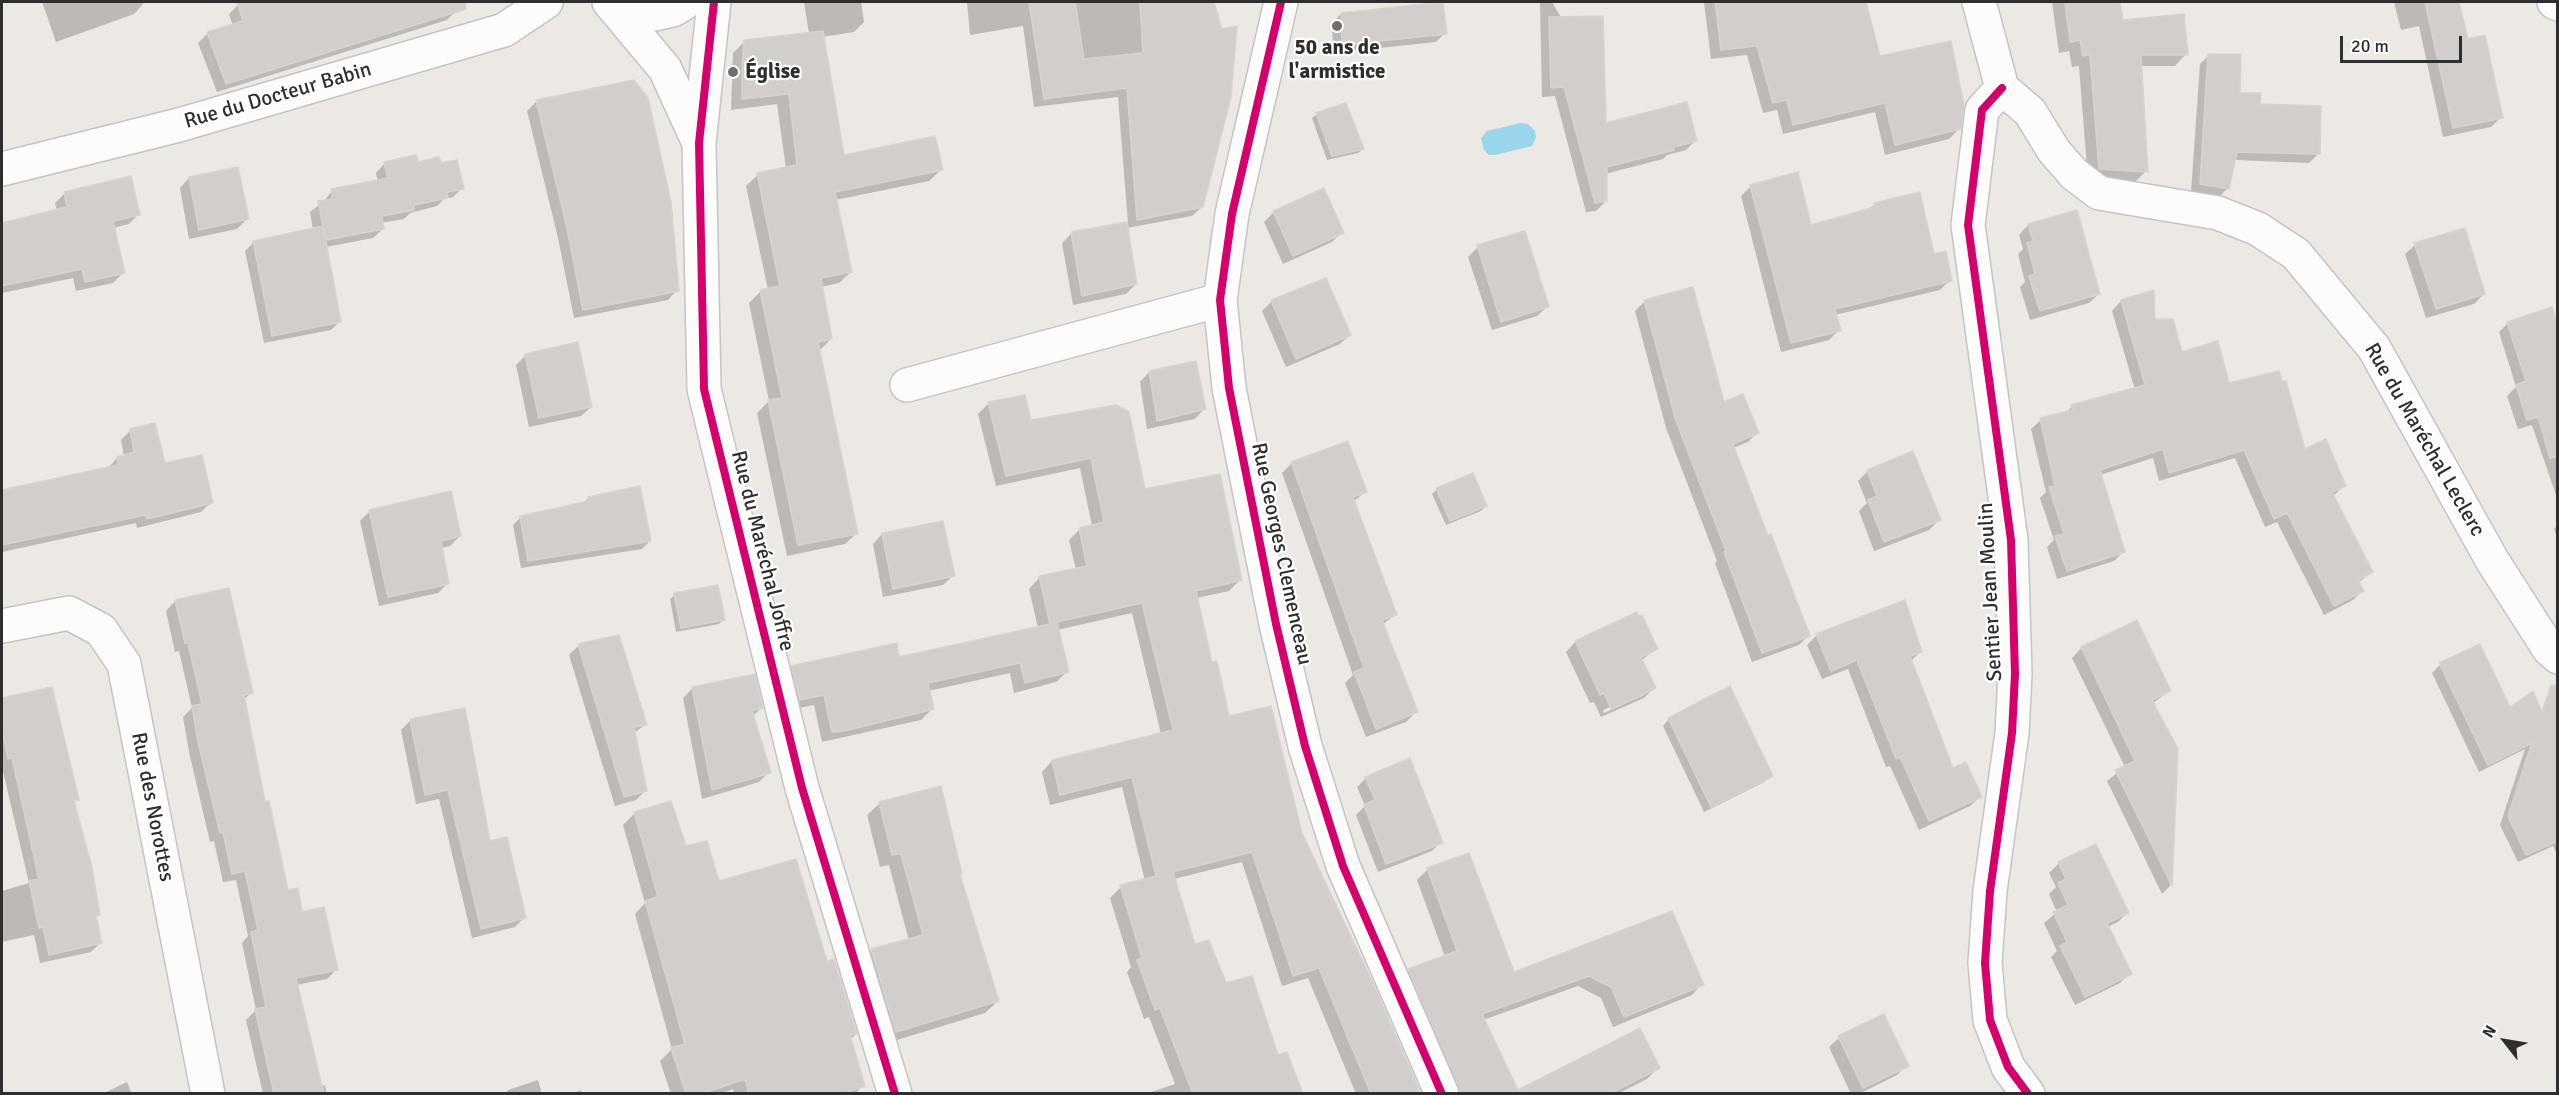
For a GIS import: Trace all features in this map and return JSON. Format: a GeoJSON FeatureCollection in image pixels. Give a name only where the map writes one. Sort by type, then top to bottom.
{"type":"FeatureCollection","features":[{"type":"Feature","properties":{"kind":"street","name":"Rue du Docteur Babin"},"geometry":{"type":"LineString","coordinates":[[2,169],[179,125],[504,30],[546,2]]}},
{"type":"Feature","properties":{"kind":"street"},"geometry":{"type":"LineString","coordinates":[[612,6],[655,14],[673,10],[686,2]]}},
{"type":"Feature","properties":{"kind":"street","name":"Rue du Maréchal Joffre"},"geometry":{"type":"LineString","coordinates":[[714,2],[699,143],[704,389],[802,788],[895,1094]]}},
{"type":"Feature","properties":{"kind":"street","name":"Rue Georges Clemenceau"},"geometry":{"type":"LineString","coordinates":[[1281,2],[1232,214],[1220,300],[1228,388],[1276,624],[1305,746],[1343,866],[1442,1094]]}},
{"type":"Feature","properties":{"kind":"street"},"geometry":{"type":"LineString","coordinates":[[1979,2],[2002,88]]}},
{"type":"Feature","properties":{"kind":"street"},"geometry":{"type":"LineString","coordinates":[[612,6],[665,69],[699,143]]}},
{"type":"Feature","properties":{"kind":"street","name":"Rue du Maréchal Leclerc"},"geometry":{"type":"LineString","coordinates":[[2002,88],[2030,112],[2054,151],[2074,174],[2099,193],[2218,213],[2259,229],[2296,254],[2374,348],[2493,560],[2549,649],[2558,657]]}},
{"type":"Feature","properties":{"kind":"street","name":"Sentier Jean Moulin"},"geometry":{"type":"LineString","coordinates":[[2002,88],[1982,110],[1968,225],[2011,540],[2015,674],[2012,733],[1990,891],[1985,963],[1990,1020],[2008,1067],[2028,1094]]}},
{"type":"Feature","properties":{"kind":"street"},"geometry":{"type":"LineString","coordinates":[[907,385],[1220,300]]}},
{"type":"Feature","properties":{"kind":"street","name":"Rue des Norottes"},"geometry":{"type":"LineString","coordinates":[[2,626],[69,613],[101,630],[124,664],[208,1094]]}},
{"type":"Feature","properties":{"kind":"water"},"geometry":{"type":"Polygon","coordinates":[[[1521,123],[1528,124],[1535,131],[1536,137],[1532,146],[1495,155],[1489,155],[1484,150],[1481,138],[1487,131],[1521,123]]]}},
{"type":"Feature","properties":{"kind":"building"},"geometry":{"type":"Polygon","coordinates":[[[237,2],[465,2],[466,9],[226,84],[207,32],[243,21],[237,2]]]}},
{"type":"Feature","properties":{"kind":"building"},"geometry":{"type":"Polygon","coordinates":[[[1029,2],[1075,2],[1084,59],[1143,53],[1140,2],[1214,2],[1222,29],[1237,26],[1231,97],[1203,207],[1137,220],[1127,88],[1044,99],[1029,2]]]}},
{"type":"Feature","properties":{"kind":"building"},"geometry":{"type":"Polygon","coordinates":[[[1443,2],[1447,34],[1342,45],[1341,13],[1443,2]]]}},
{"type":"Feature","properties":{"kind":"building"},"geometry":{"type":"Polygon","coordinates":[[[1715,2],[1866,2],[1880,56],[1951,41],[1964,106],[1961,129],[1895,145],[1885,103],[1793,125],[1787,100],[1773,103],[1757,46],[1721,50],[1715,2]]]}},
{"type":"Feature","properties":{"kind":"building"},"geometry":{"type":"Polygon","coordinates":[[[2065,2],[2120,2],[2123,20],[2184,14],[2188,55],[2141,55],[2148,172],[2099,169],[2090,55],[2083,56],[2080,40],[2070,42],[2065,2]]]}},
{"type":"Feature","properties":{"kind":"building"},"geometry":{"type":"Polygon","coordinates":[[[2425,2],[2459,2],[2468,39],[2485,35],[2503,118],[2453,128],[2425,2]]]}},
{"type":"Feature","properties":{"kind":"building"},"geometry":{"type":"Polygon","coordinates":[[[1603,16],[1606,123],[1687,102],[1697,141],[1674,147],[1674,150],[1607,167],[1607,201],[1595,203],[1564,87],[1551,88],[1549,17],[1603,16]]]}},
{"type":"Feature","properties":{"kind":"building"},"geometry":{"type":"Polygon","coordinates":[[[823,31],[844,155],[935,136],[943,170],[835,192],[852,272],[821,278],[832,339],[818,342],[858,534],[798,545],[768,400],[782,398],[760,290],[780,286],[757,173],[797,165],[789,94],[742,99],[742,69],[744,40],[823,31]]]}},
{"type":"Feature","properties":{"kind":"building"},"geometry":{"type":"Polygon","coordinates":[[[2208,54],[2241,54],[2240,93],[2261,93],[2260,104],[2321,106],[2320,154],[2237,152],[2229,189],[2200,184],[2208,54]]]}},
{"type":"Feature","properties":{"kind":"building"},"geometry":{"type":"Polygon","coordinates":[[[634,80],[648,98],[671,202],[679,291],[583,310],[567,228],[536,100],[634,80]]]}},
{"type":"Feature","properties":{"kind":"building"},"geometry":{"type":"Polygon","coordinates":[[[1346,103],[1364,149],[1332,156],[1316,113],[1346,103]]]}},
{"type":"Feature","properties":{"kind":"building"},"geometry":{"type":"Polygon","coordinates":[[[416,155],[418,162],[439,157],[441,163],[457,160],[464,189],[447,192],[448,198],[414,205],[414,210],[382,216],[384,229],[326,240],[318,201],[333,199],[331,189],[388,178],[384,162],[416,155]]]}},
{"type":"Feature","properties":{"kind":"building"},"geometry":{"type":"Polygon","coordinates":[[[238,167],[249,219],[199,230],[189,177],[238,167]]]}},
{"type":"Feature","properties":{"kind":"building"},"geometry":{"type":"Polygon","coordinates":[[[1798,172],[1811,225],[1875,207],[1874,203],[1920,192],[1934,254],[1946,251],[1952,281],[1835,309],[1841,331],[1791,343],[1750,185],[1798,172]]]}},
{"type":"Feature","properties":{"kind":"building"},"geometry":{"type":"Polygon","coordinates":[[[131,176],[140,215],[113,221],[125,273],[85,282],[82,269],[2,286],[2,223],[67,207],[64,192],[131,176]]]}},
{"type":"Feature","properties":{"kind":"building"},"geometry":{"type":"Polygon","coordinates":[[[1324,188],[1344,233],[1293,256],[1273,211],[1324,188]]]}},
{"type":"Feature","properties":{"kind":"building"},"geometry":{"type":"Polygon","coordinates":[[[2077,210],[2100,294],[2040,311],[2029,276],[2035,274],[2027,243],[2033,241],[2028,224],[2077,210]]]}},
{"type":"Feature","properties":{"kind":"building"},"geometry":{"type":"Polygon","coordinates":[[[1127,222],[1137,284],[1082,296],[1071,232],[1127,222]]]}},
{"type":"Feature","properties":{"kind":"building"},"geometry":{"type":"Polygon","coordinates":[[[323,226],[341,322],[272,336],[253,241],[323,226]]]}},
{"type":"Feature","properties":{"kind":"building"},"geometry":{"type":"Polygon","coordinates":[[[2465,228],[2485,294],[2436,309],[2414,243],[2465,228]]]}},
{"type":"Feature","properties":{"kind":"building"},"geometry":{"type":"Polygon","coordinates":[[[1525,231],[1549,307],[1501,322],[1477,245],[1525,231]]]}},
{"type":"Feature","properties":{"kind":"building"},"geometry":{"type":"Polygon","coordinates":[[[1326,278],[1351,335],[1296,359],[1271,300],[1326,278]]]}},
{"type":"Feature","properties":{"kind":"building"},"geometry":{"type":"Polygon","coordinates":[[[1693,287],[1724,402],[1743,394],[1759,433],[1733,444],[1810,636],[1762,653],[1675,418],[1644,300],[1693,287]]]}},
{"type":"Feature","properties":{"kind":"building"},"geometry":{"type":"Polygon","coordinates":[[[2154,290],[2155,319],[2173,319],[2182,352],[2218,341],[2229,383],[2279,371],[2282,382],[2286,381],[2305,449],[2326,439],[2346,486],[2332,492],[2373,572],[2358,580],[2364,591],[2334,606],[2287,513],[2274,519],[2244,450],[2169,473],[2163,449],[2100,470],[2125,552],[2067,571],[2055,536],[2064,534],[2049,487],[2055,486],[2040,418],[2073,410],[2071,405],[2145,385],[2121,300],[2154,290]]]}},
{"type":"Feature","properties":{"kind":"building"},"geometry":{"type":"Polygon","coordinates":[[[2552,307],[2558,325],[2558,456],[2550,458],[2538,417],[2527,420],[2516,385],[2526,381],[2507,322],[2552,307]]]}},
{"type":"Feature","properties":{"kind":"building"},"geometry":{"type":"Polygon","coordinates":[[[578,342],[592,407],[539,418],[525,354],[578,342]]]}},
{"type":"Feature","properties":{"kind":"building"},"geometry":{"type":"Polygon","coordinates":[[[1196,361],[1206,409],[1157,421],[1149,371],[1196,361]]]}},
{"type":"Feature","properties":{"kind":"building"},"geometry":{"type":"Polygon","coordinates":[[[1025,395],[1031,420],[1116,405],[1129,412],[1145,489],[1220,474],[1242,580],[1196,591],[1212,663],[1217,661],[1229,716],[1271,706],[1302,833],[1373,983],[1421,1094],[1371,1094],[1319,968],[1293,976],[1252,852],[1173,872],[1195,944],[1209,940],[1226,983],[1252,976],[1278,1055],[1287,1052],[1303,1094],[1193,1094],[1160,1008],[1155,1010],[1137,960],[1142,958],[1120,885],[1156,876],[1132,777],[1060,795],[1052,760],[1173,730],[1142,603],[1057,622],[1069,672],[1025,683],[1020,663],[928,683],[934,709],[844,731],[832,732],[824,695],[800,700],[791,666],[897,643],[899,657],[1050,624],[1039,576],[1087,566],[1079,528],[1104,522],[1091,458],[1006,476],[988,402],[1025,395]]]}},
{"type":"Feature","properties":{"kind":"building"},"geometry":{"type":"Polygon","coordinates":[[[155,423],[165,463],[202,455],[213,503],[147,519],[146,515],[2,545],[2,490],[118,465],[117,457],[134,452],[130,429],[155,423]]]}},
{"type":"Feature","properties":{"kind":"building"},"geometry":{"type":"Polygon","coordinates":[[[1348,441],[1367,492],[1353,497],[1397,615],[1382,620],[1418,712],[1376,729],[1354,672],[1364,668],[1291,462],[1348,441]]]}},
{"type":"Feature","properties":{"kind":"building"},"geometry":{"type":"Polygon","coordinates":[[[1913,451],[1941,520],[1884,542],[1868,500],[1877,496],[1867,470],[1913,451]]]}},
{"type":"Feature","properties":{"kind":"building"},"geometry":{"type":"Polygon","coordinates":[[[1473,473],[1487,506],[1450,521],[1436,488],[1473,473]]]}},
{"type":"Feature","properties":{"kind":"building"},"geometry":{"type":"Polygon","coordinates":[[[640,486],[651,541],[528,561],[520,516],[589,501],[588,497],[640,486]]]}},
{"type":"Feature","properties":{"kind":"building"},"geometry":{"type":"Polygon","coordinates":[[[451,491],[461,536],[441,541],[449,584],[388,597],[369,510],[451,491]]]}},
{"type":"Feature","properties":{"kind":"building"},"geometry":{"type":"Polygon","coordinates":[[[943,521],[955,576],[893,589],[882,533],[943,521]]]}},
{"type":"Feature","properties":{"kind":"building"},"geometry":{"type":"Polygon","coordinates":[[[718,585],[725,620],[681,628],[674,593],[718,585]]]}},
{"type":"Feature","properties":{"kind":"building"},"geometry":{"type":"Polygon","coordinates":[[[229,588],[253,693],[244,695],[265,801],[269,801],[288,890],[298,888],[302,912],[324,907],[338,970],[296,978],[324,1094],[274,1094],[255,1009],[266,1007],[251,932],[258,930],[245,871],[232,874],[198,742],[192,706],[202,704],[175,600],[229,588]]]}},
{"type":"Feature","properties":{"kind":"building"},"geometry":{"type":"Polygon","coordinates":[[[1905,600],[1922,652],[1910,656],[1953,768],[1966,762],[1982,797],[1929,821],[1900,757],[1896,759],[1857,660],[1831,671],[1816,634],[1905,600]]]}},
{"type":"Feature","properties":{"kind":"building"},"geometry":{"type":"Polygon","coordinates":[[[1637,612],[1639,616],[1642,615],[1658,649],[1641,657],[1656,688],[1611,709],[1604,693],[1600,695],[1575,641],[1637,612]]]}},
{"type":"Feature","properties":{"kind":"building"},"geometry":{"type":"Polygon","coordinates":[[[2137,620],[2171,691],[2152,700],[2178,749],[2172,886],[2115,770],[2135,761],[2081,647],[2137,620]]]}},
{"type":"Feature","properties":{"kind":"building"},"geometry":{"type":"Polygon","coordinates":[[[619,635],[647,725],[634,727],[647,791],[624,797],[578,644],[619,635]]]}},
{"type":"Feature","properties":{"kind":"building"},"geometry":{"type":"Polygon","coordinates":[[[2480,644],[2510,707],[2533,691],[2542,712],[2551,685],[2558,686],[2558,841],[2526,855],[2508,816],[2532,743],[2488,765],[2439,663],[2480,644]]]}},
{"type":"Feature","properties":{"kind":"building"},"geometry":{"type":"Polygon","coordinates":[[[755,674],[763,708],[752,710],[771,773],[712,790],[692,687],[755,674]]]}},
{"type":"Feature","properties":{"kind":"building"},"geometry":{"type":"Polygon","coordinates":[[[1730,686],[1773,776],[1711,807],[1668,718],[1730,686]]]}},
{"type":"Feature","properties":{"kind":"building"},"geometry":{"type":"Polygon","coordinates":[[[52,687],[79,800],[74,801],[92,868],[100,915],[96,916],[102,943],[49,955],[43,927],[39,928],[29,881],[39,879],[12,758],[8,759],[2,729],[2,698],[52,687]]]}},
{"type":"Feature","properties":{"kind":"building"},"geometry":{"type":"Polygon","coordinates":[[[465,708],[490,841],[507,837],[526,918],[481,929],[448,790],[425,795],[410,719],[465,708]]]}},
{"type":"Feature","properties":{"kind":"building"},"geometry":{"type":"Polygon","coordinates":[[[1410,758],[1443,843],[1386,864],[1364,805],[1375,800],[1365,777],[1410,758]]]}},
{"type":"Feature","properties":{"kind":"building"},"geometry":{"type":"Polygon","coordinates":[[[941,786],[962,874],[960,875],[999,1001],[896,1032],[871,949],[923,935],[901,854],[892,855],[879,802],[941,786]]]}},
{"type":"Feature","properties":{"kind":"building"},"geometry":{"type":"Polygon","coordinates":[[[671,801],[686,846],[707,841],[719,881],[796,859],[827,961],[834,959],[857,1034],[850,1035],[865,1086],[841,1094],[749,1094],[745,1079],[701,1094],[686,1094],[671,1048],[685,1044],[645,901],[658,897],[634,812],[671,801]]]}},
{"type":"Feature","properties":{"kind":"building"},"geometry":{"type":"Polygon","coordinates":[[[2096,844],[2129,913],[2107,923],[2132,974],[2085,997],[2060,946],[2067,942],[2053,912],[2068,905],[2058,883],[2066,879],[2058,862],[2096,844]]]}},
{"type":"Feature","properties":{"kind":"building"},"geometry":{"type":"Polygon","coordinates":[[[1469,853],[1514,972],[1672,911],[1704,985],[1624,1017],[1611,987],[1589,976],[1482,1014],[1518,1090],[1640,1028],[1660,1068],[1609,1094],[1460,1094],[1408,969],[1457,951],[1427,868],[1469,853]]]}},
{"type":"Feature","properties":{"kind":"building"},"geometry":{"type":"Polygon","coordinates":[[[1884,1014],[1909,1066],[1863,1088],[1838,1036],[1884,1014]]]}},
{"type":"Feature","properties":{"kind":"cycle path"},"geometry":{"type":"LineString","coordinates":[[714,2],[699,143],[704,389],[802,788],[895,1094]]}},
{"type":"Feature","properties":{"kind":"cycle path"},"geometry":{"type":"LineString","coordinates":[[1281,2],[1232,214],[1220,300],[1229,388],[1276,624],[1305,746],[1343,866],[1442,1094]]}},
{"type":"Feature","properties":{"kind":"cycle path"},"geometry":{"type":"LineString","coordinates":[[2002,88],[1982,110],[1968,225],[2011,540],[2015,674],[2012,733],[1990,891],[1985,963],[1990,1020],[2008,1067],[2028,1094]]}},
{"type":"Feature","properties":{"kind":"place","name":"50 ans de l'armistice"},"geometry":{"type":"Point","coordinates":[1337,26]}},
{"type":"Feature","properties":{"kind":"place","name":"Église"},"geometry":{"type":"Point","coordinates":[733,72]}}]}
